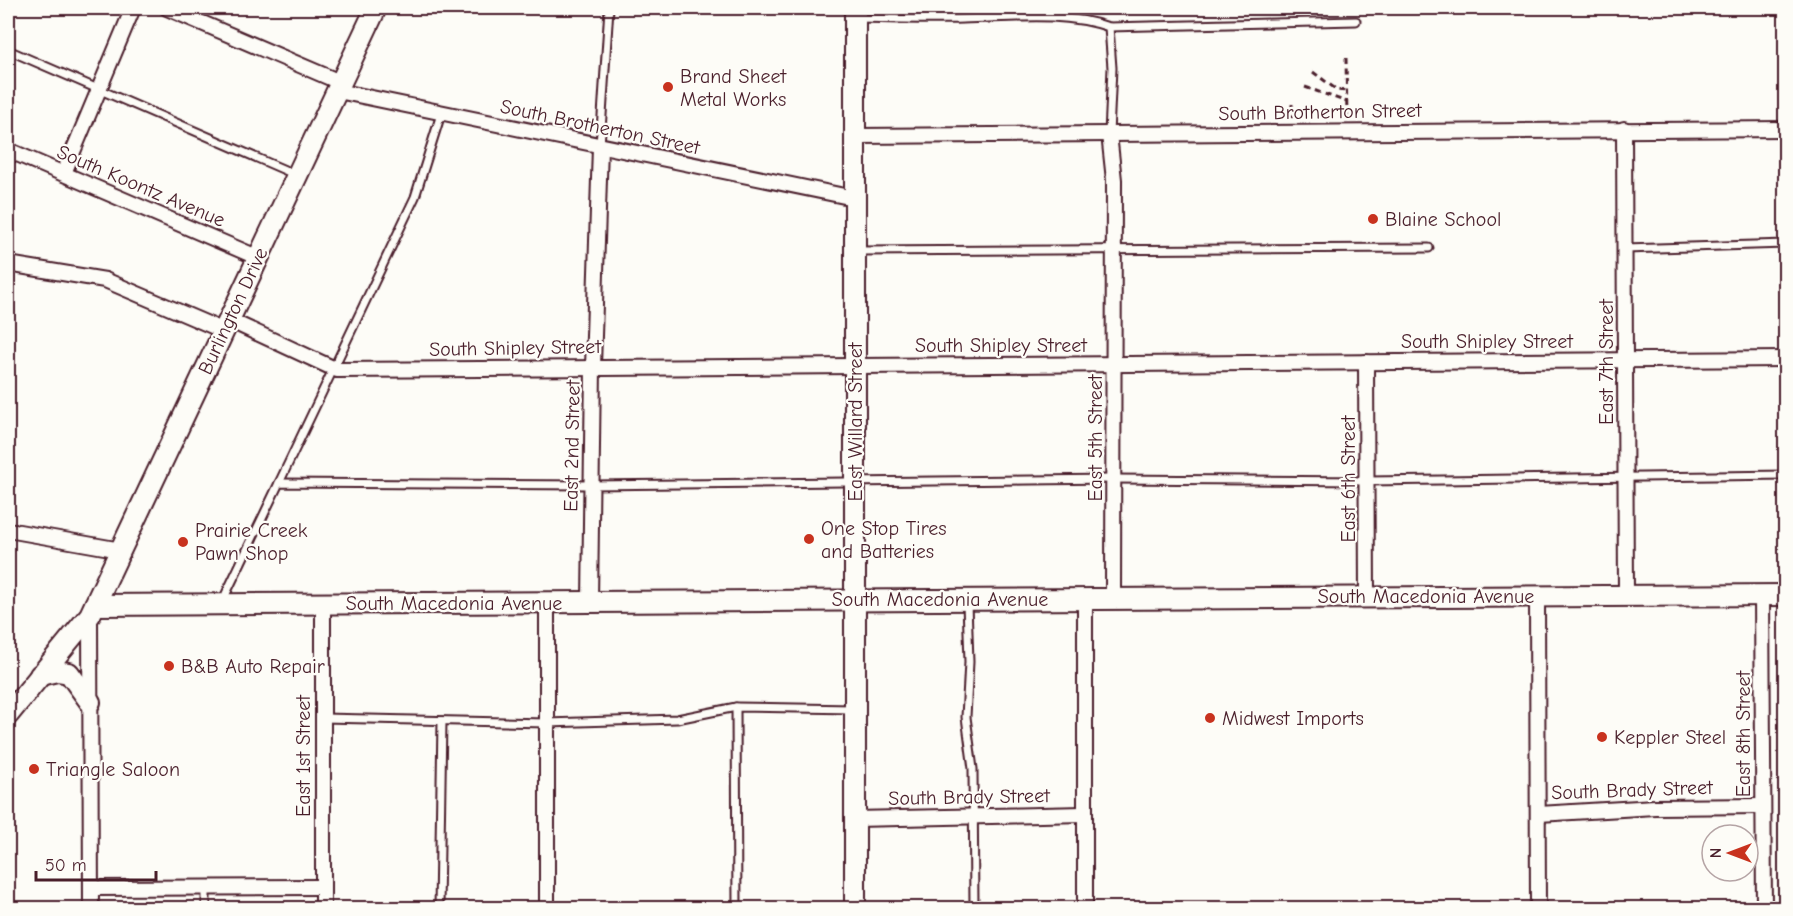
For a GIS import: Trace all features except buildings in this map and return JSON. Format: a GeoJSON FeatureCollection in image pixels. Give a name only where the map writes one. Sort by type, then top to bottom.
{"type":"FeatureCollection","features":[{"type":"Feature","properties":{"kind":"street"},"geometry":{"type":"LineString","coordinates":[[63,173],[133,8]]}},
{"type":"Feature","properties":{"kind":"street","name":"South Brotherton Street"},"geometry":{"type":"LineString","coordinates":[[167,8],[340,87],[441,114],[854,198]]}},
{"type":"Feature","properties":{"kind":"street","name":"Burlington Drive"},"geometry":{"type":"LineString","coordinates":[[8,715],[92,610],[376,8]]}},
{"type":"Feature","properties":{"kind":"street","name":"East Willard Street"},"geometry":{"type":"LineString","coordinates":[[855,13],[855,909]]}},
{"type":"Feature","properties":{"kind":"street","name":"East 7th Street"},"geometry":{"type":"LineString","coordinates":[[1624,129],[1626,596]]}},
{"type":"Feature","properties":{"kind":"street","name":"South Brotherton Street"},"geometry":{"type":"LineString","coordinates":[[855,136],[1785,129]]}},
{"type":"Feature","properties":{"kind":"street","name":"East 5th Street"},"geometry":{"type":"LineString","coordinates":[[1109,134],[1114,180],[1115,250],[1113,598]]}},
{"type":"Feature","properties":{"kind":"street","name":"East 2nd Street"},"geometry":{"type":"LineString","coordinates":[[590,602],[593,367],[600,147]]}},
{"type":"Feature","properties":{"kind":"street","name":"South Koontz Avenue"},"geometry":{"type":"LineString","coordinates":[[8,150],[259,258]]}},
{"type":"Feature","properties":{"kind":"street","name":"South Shipley Street"},"geometry":{"type":"LineString","coordinates":[[8,264],[105,280],[332,369],[1785,359]]}},
{"type":"Feature","properties":{"kind":"street","name":"East 6th Street"},"geometry":{"type":"LineString","coordinates":[[1366,362],[1367,596]]}},
{"type":"Feature","properties":{"kind":"street"},"geometry":{"type":"LineString","coordinates":[[8,530],[121,550]]}},
{"type":"Feature","properties":{"kind":"street","name":"East 8th Street"},"geometry":{"type":"LineString","coordinates":[[1762,595],[1764,909]]}},
{"type":"Feature","properties":{"kind":"street","name":"South Macedonia Avenue"},"geometry":{"type":"LineString","coordinates":[[92,610],[221,604],[323,603],[1785,595]]}},
{"type":"Feature","properties":{"kind":"street"},"geometry":{"type":"LineString","coordinates":[[1537,596],[1538,909]]}},
{"type":"Feature","properties":{"kind":"street"},"geometry":{"type":"LineString","coordinates":[[1085,598],[1085,909]]}},
{"type":"Feature","properties":{"kind":"street"},"geometry":{"type":"LineString","coordinates":[[547,602],[547,909]]}},
{"type":"Feature","properties":{"kind":"street","name":"East 1st Street"},"geometry":{"type":"LineString","coordinates":[[323,603],[323,909]]}},
{"type":"Feature","properties":{"kind":"street"},"geometry":{"type":"LineString","coordinates":[[91,909],[92,610]]}},
{"type":"Feature","properties":{"kind":"street"},"geometry":{"type":"LineString","coordinates":[[40,675],[57,671],[69,673],[90,702]]}},
{"type":"Feature","properties":{"kind":"street","name":"South Brady Street"},"geometry":{"type":"LineString","coordinates":[[1539,814],[1655,807],[1763,806]]}},
{"type":"Feature","properties":{"kind":"street","name":"South Brady Street"},"geometry":{"type":"LineString","coordinates":[[855,819],[1084,814]]}},
{"type":"Feature","properties":{"kind":"street"},"geometry":{"type":"LineString","coordinates":[[91,888],[323,887]]}},
{"type":"Feature","properties":{"kind":"lane"},"geometry":{"type":"LineString","coordinates":[[600,147],[609,8]]}},
{"type":"Feature","properties":{"kind":"lane"},"geometry":{"type":"LineString","coordinates":[[855,13],[925,20],[1059,16],[1109,27],[1356,21]]}},
{"type":"Feature","properties":{"kind":"lane"},"geometry":{"type":"LineString","coordinates":[[1109,27],[1112,68],[1109,134]]}},
{"type":"Feature","properties":{"kind":"lane"},"geometry":{"type":"LineString","coordinates":[[8,50],[298,176]]}},
{"type":"Feature","properties":{"kind":"lane"},"geometry":{"type":"LineString","coordinates":[[221,604],[415,197],[441,114]]}},
{"type":"Feature","properties":{"kind":"lane"},"geometry":{"type":"LineString","coordinates":[[1625,249],[1785,244]]}},
{"type":"Feature","properties":{"kind":"lane"},"geometry":{"type":"LineString","coordinates":[[855,251],[1429,248]]}},
{"type":"Feature","properties":{"kind":"lane"},"geometry":{"type":"LineString","coordinates":[[279,483],[591,485],[1114,479],[1368,481],[1785,475]]}},
{"type":"Feature","properties":{"kind":"lane"},"geometry":{"type":"LineString","coordinates":[[967,599],[969,662],[966,717],[973,769],[974,909]]}},
{"type":"Feature","properties":{"kind":"lane"},"geometry":{"type":"LineString","coordinates":[[736,707],[737,909]]}},
{"type":"Feature","properties":{"kind":"lane"},"geometry":{"type":"LineString","coordinates":[[323,718],[547,723],[678,719],[736,707],[855,709]]}},
{"type":"Feature","properties":{"kind":"lane"},"geometry":{"type":"LineString","coordinates":[[439,909],[442,721]]}},
{"type":"Feature","properties":{"kind":"lane"},"geometry":{"type":"LineString","coordinates":[[206,888],[206,909]]}},
{"type":"Feature","properties":{"kind":"path"},"geometry":{"type":"LineString","coordinates":[[1346,58],[1347,120]]}},
{"type":"Feature","properties":{"kind":"path"},"geometry":{"type":"LineString","coordinates":[[1313,72],[1337,90],[1346,91]]}},
{"type":"Feature","properties":{"kind":"path"},"geometry":{"type":"LineString","coordinates":[[1305,87],[1347,102]]}},
{"type":"Feature","properties":{"kind":"path"},"geometry":{"type":"LineString","coordinates":[[1292,104],[1292,120]]}},
{"type":"Feature","properties":{"kind":"place","name":"Brand Sheet Metal Works"},"geometry":{"type":"Point","coordinates":[668,87]}},
{"type":"Feature","properties":{"kind":"place","name":"Blaine School"},"geometry":{"type":"Point","coordinates":[1373,219]}},
{"type":"Feature","properties":{"kind":"place","name":"One Stop Tires and Batteries"},"geometry":{"type":"Point","coordinates":[809,539]}},
{"type":"Feature","properties":{"kind":"place","name":"Prairie Creek Pawn Shop"},"geometry":{"type":"Point","coordinates":[183,542]}},
{"type":"Feature","properties":{"kind":"place","name":"B&B Auto Repair"},"geometry":{"type":"Point","coordinates":[169,666]}},
{"type":"Feature","properties":{"kind":"place","name":"Midwest Imports"},"geometry":{"type":"Point","coordinates":[1210,718]}},
{"type":"Feature","properties":{"kind":"place","name":"Keppler Steel"},"geometry":{"type":"Point","coordinates":[1602,737]}},
{"type":"Feature","properties":{"kind":"place","name":"Triangle Saloon"},"geometry":{"type":"Point","coordinates":[34,769]}}]}
